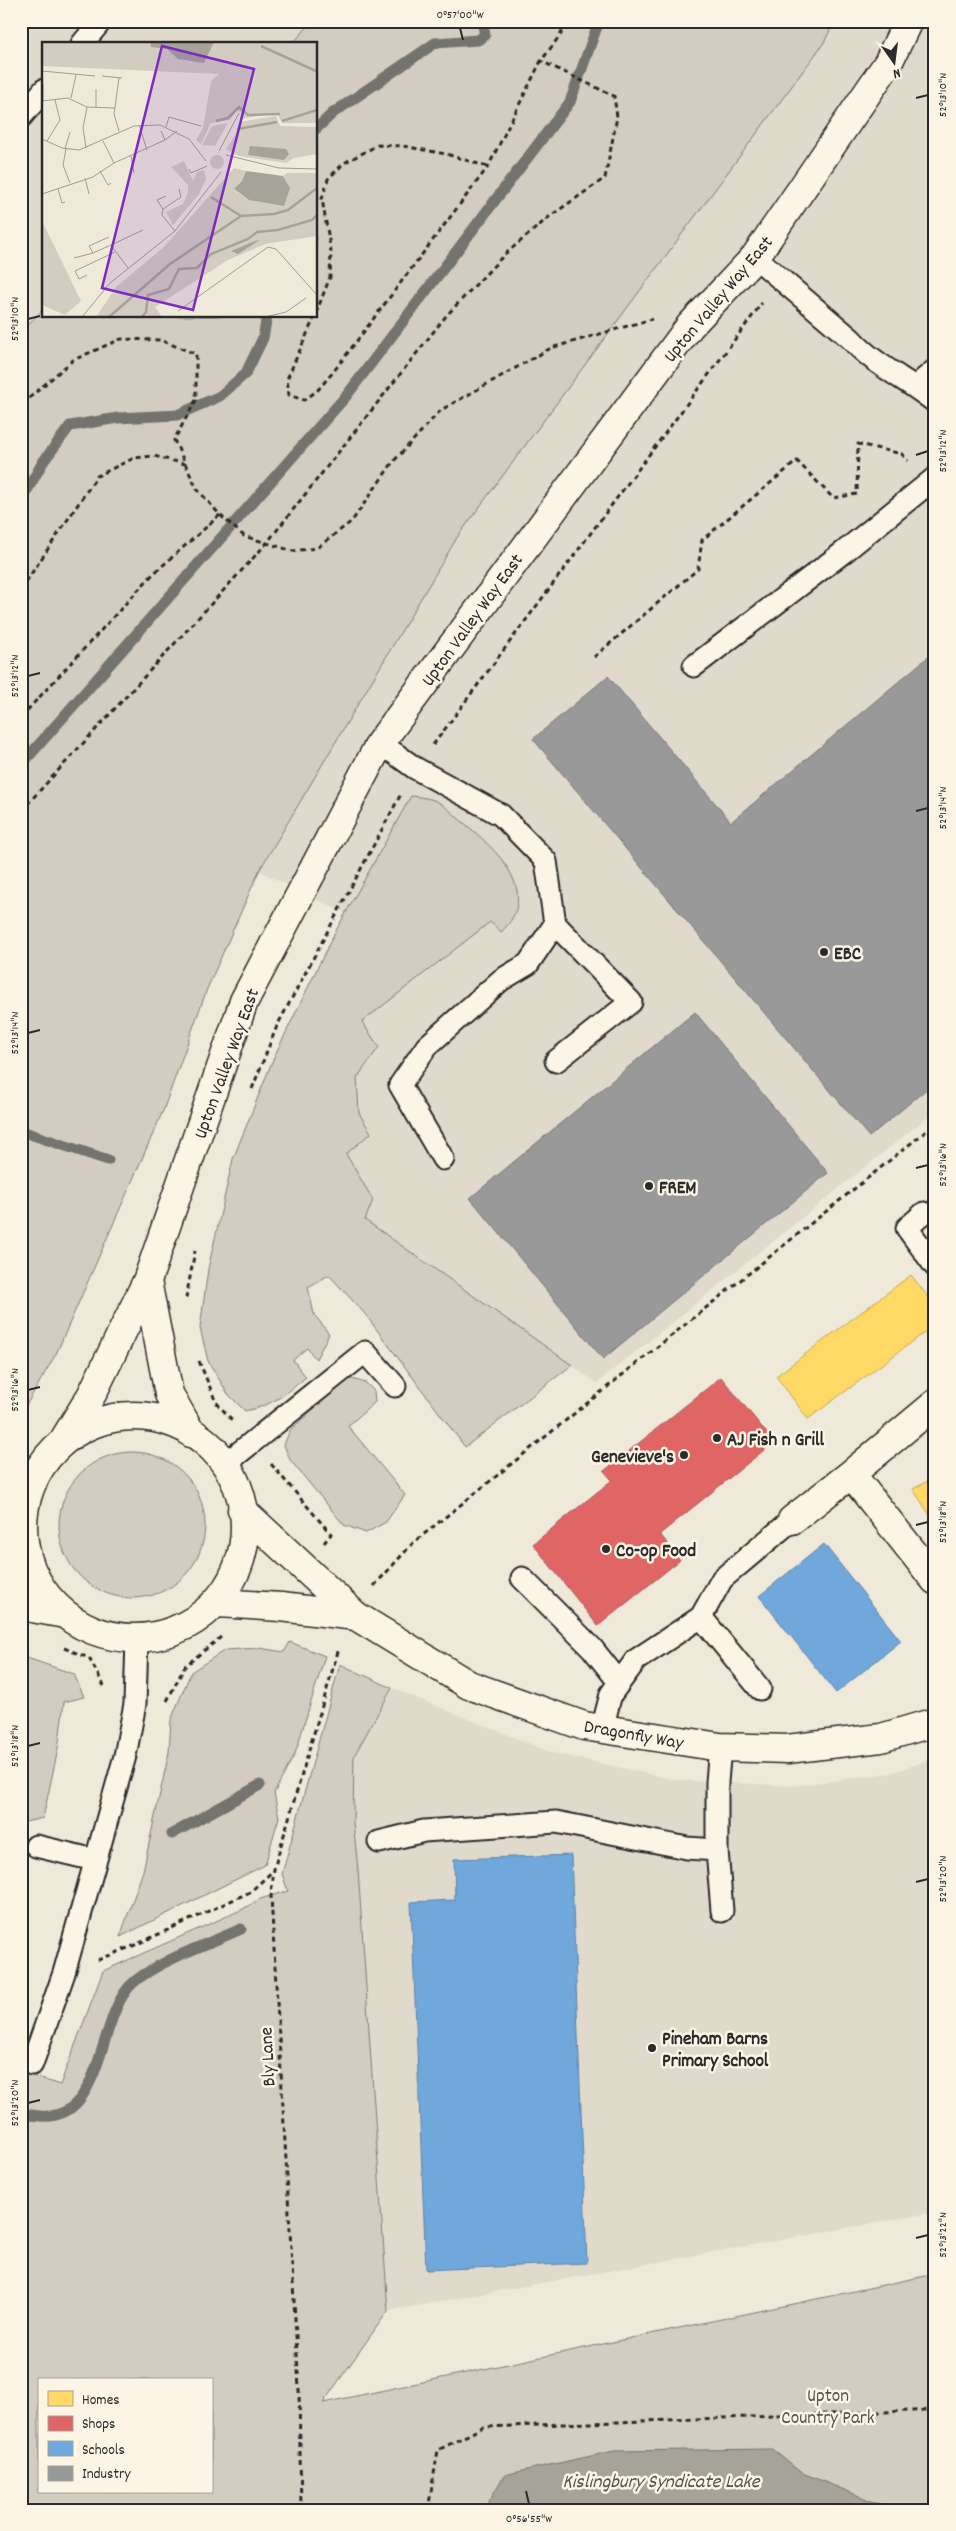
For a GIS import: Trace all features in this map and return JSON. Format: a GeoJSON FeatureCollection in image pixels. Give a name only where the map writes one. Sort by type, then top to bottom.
{"type":"FeatureCollection","features":[{"type":"Feature","properties":{"kind":"street","name":"Upton Valley Way East"},"geometry":{"type":"LineString","coordinates":[[65,1438],[92,1394],[147,1281],[244,1001],[380,743],[690,326],[755,257],[888,63],[908,21]]}},
{"type":"Feature","properties":{"kind":"street"},"geometry":{"type":"LineString","coordinates":[[147,1281],[169,1394],[191,1433]]}},
{"type":"Feature","properties":{"kind":"street"},"geometry":{"type":"LineString","coordinates":[[792,1520],[935,1404]]}},
{"type":"Feature","properties":{"kind":"street"},"geometry":{"type":"LineString","coordinates":[[139,1416],[168,1421],[209,1445],[226,1464],[239,1493],[244,1540],[234,1576],[218,1604],[193,1621],[159,1636],[137,1639],[110,1636],[83,1626],[65,1614],[39,1585],[25,1550],[22,1512],[31,1486],[44,1461],[65,1438],[85,1426],[100,1421],[139,1416]]}},
{"type":"Feature","properties":{"kind":"street"},"geometry":{"type":"LineString","coordinates":[[851,1474],[935,1580]]}},
{"type":"Feature","properties":{"kind":"street","name":"Dragonfly Way"},"geometry":{"type":"LineString","coordinates":[[242,1510],[356,1616],[469,1685],[584,1726],[720,1747],[787,1750],[881,1738],[935,1722]]}},
{"type":"Feature","properties":{"kind":"street","name":"Dragonfly Way"},"geometry":{"type":"LineString","coordinates":[[218,1604],[281,1607],[356,1616]]}},
{"type":"Feature","properties":{"kind":"street"},"geometry":{"type":"LineString","coordinates":[[21,1606],[65,1614]]}},
{"type":"Feature","properties":{"kind":"lane"},"geometry":{"type":"LineString","coordinates":[[84,42],[101,21]]}},
{"type":"Feature","properties":{"kind":"lane"},"geometry":{"type":"LineString","coordinates":[[21,117],[42,92]]}},
{"type":"Feature","properties":{"kind":"lane"},"geometry":{"type":"LineString","coordinates":[[755,257],[851,338],[862,352],[916,386],[935,402]]}},
{"type":"Feature","properties":{"kind":"lane"},"geometry":{"type":"LineString","coordinates":[[916,386],[935,370]]}},
{"type":"Feature","properties":{"kind":"lane"},"geometry":{"type":"LineString","coordinates":[[694,666],[838,556],[932,480]]}},
{"type":"Feature","properties":{"kind":"lane"},"geometry":{"type":"LineString","coordinates":[[380,743],[415,768],[501,815],[546,862],[555,924],[630,1002],[556,1061]]}},
{"type":"Feature","properties":{"kind":"lane"},"geometry":{"type":"LineString","coordinates":[[443,1160],[400,1085],[427,1046],[501,980],[528,964],[555,924]]}},
{"type":"Feature","properties":{"kind":"lane"},"geometry":{"type":"LineString","coordinates":[[924,1213],[908,1228],[935,1266]]}},
{"type":"Feature","properties":{"kind":"lane"},"geometry":{"type":"LineString","coordinates":[[226,1464],[365,1352],[395,1386]]}},
{"type":"Feature","properties":{"kind":"lane"},"geometry":{"type":"LineString","coordinates":[[602,1729],[611,1694],[636,1660],[701,1616],[722,1579],[792,1520]]}},
{"type":"Feature","properties":{"kind":"lane"},"geometry":{"type":"LineString","coordinates":[[522,1578],[592,1648],[619,1682]]}},
{"type":"Feature","properties":{"kind":"lane"},"geometry":{"type":"LineString","coordinates":[[701,1616],[760,1689]]}},
{"type":"Feature","properties":{"kind":"lane"},"geometry":{"type":"LineString","coordinates":[[32,2064],[64,1973],[125,1756],[135,1704],[137,1639]]}},
{"type":"Feature","properties":{"kind":"lane"},"geometry":{"type":"LineString","coordinates":[[720,1747],[717,1782],[717,1850],[722,1911]]}},
{"type":"Feature","properties":{"kind":"lane"},"geometry":{"type":"LineString","coordinates":[[379,1842],[424,1831],[556,1822],[687,1848],[717,1850]]}},
{"type":"Feature","properties":{"kind":"lane"},"geometry":{"type":"LineString","coordinates":[[36,1846],[95,1860]]}},
{"type":"Feature","properties":{"kind":"path"},"geometry":{"type":"LineString","coordinates":[[315,318],[288,379],[289,395],[304,400],[317,391],[334,371],[488,167],[541,61],[561,34],[565,21]]}},
{"type":"Feature","properties":{"kind":"path"},"geometry":{"type":"LineString","coordinates":[[21,811],[266,544],[452,310],[503,256],[549,217],[605,178],[617,117],[614,96],[541,61]]}},
{"type":"Feature","properties":{"kind":"path"},"geometry":{"type":"LineString","coordinates":[[318,310],[330,277],[330,252],[322,199],[328,179],[344,163],[378,145],[420,149],[488,167]]}},
{"type":"Feature","properties":{"kind":"path"},"geometry":{"type":"LineString","coordinates":[[248,1098],[277,1026],[415,768],[781,278]]}},
{"type":"Feature","properties":{"kind":"path"},"geometry":{"type":"LineString","coordinates":[[21,414],[28,399],[73,360],[121,339],[160,340],[196,354],[196,400],[174,440],[197,489],[220,515],[244,536],[292,551],[317,548],[352,521],[393,462],[441,410],[551,348],[654,319],[690,326]]}},
{"type":"Feature","properties":{"kind":"path"},"geometry":{"type":"LineString","coordinates":[[594,657],[698,569],[702,540],[797,461],[833,498],[857,494],[858,444],[902,454],[932,480]]}},
{"type":"Feature","properties":{"kind":"path"},"geometry":{"type":"LineString","coordinates":[[21,589],[97,476],[134,458],[154,456],[185,465]]}},
{"type":"Feature","properties":{"kind":"path"},"geometry":{"type":"LineString","coordinates":[[21,717],[153,574],[220,515]]}},
{"type":"Feature","properties":{"kind":"path","name":"Bly Lane"},"geometry":{"type":"LineString","coordinates":[[302,2510],[299,2389],[271,1896],[274,1870],[335,1655],[376,1583],[413,1543],[935,1124]]}},
{"type":"Feature","properties":{"kind":"path"},"geometry":{"type":"LineString","coordinates":[[186,1302],[196,1244]]}},
{"type":"Feature","properties":{"kind":"path"},"geometry":{"type":"LineString","coordinates":[[197,1357],[216,1402],[254,1443],[331,1534],[304,1568]]}},
{"type":"Feature","properties":{"kind":"path"},"geometry":{"type":"LineString","coordinates":[[55,1645],[89,1658],[109,1696],[162,1710],[186,1666],[220,1637],[230,1637]]}},
{"type":"Feature","properties":{"kind":"path"},"geometry":{"type":"LineString","coordinates":[[64,1973],[133,1946],[250,1892],[274,1870]]}},
{"type":"Feature","properties":{"kind":"path"},"geometry":{"type":"LineString","coordinates":[[428,2510],[438,2450],[484,2427],[935,2410]]}},
{"type":"Feature","properties":{"kind":"shaded area"},"geometry":{"type":"Polygon","coordinates":[[[21,21],[313,21],[294,42],[42,42],[42,310],[21,332],[21,21]]]}},
{"type":"Feature","properties":{"kind":"shaded area"},"geometry":{"type":"Polygon","coordinates":[[[784,21],[935,21],[935,1111],[597,1383],[365,1220],[279,1163],[369,925],[259,871],[458,536],[784,21]]]}},
{"type":"Feature","properties":{"kind":"shaded area","name":"Pineham Barns Primary School"},"geometry":{"type":"Polygon","coordinates":[[[392,1688],[550,1752],[676,1780],[793,1786],[891,1773],[935,1758],[935,2212],[388,2311],[358,1869],[353,1822],[354,1756],[392,1688]]]}},
{"type":"Feature","properties":{"kind":"green space"},"geometry":{"type":"Polygon","coordinates":[[[313,21],[835,21],[823,44],[458,536],[259,871],[207,989],[163,1111],[56,1354],[21,1414],[21,332],[42,310],[42,318],[318,318],[318,42],[294,42],[313,21]]]}},
{"type":"Feature","properties":{"kind":"green space"},"geometry":{"type":"Polygon","coordinates":[[[411,796],[438,802],[489,846],[510,873],[516,887],[517,902],[513,917],[501,932],[490,922],[362,1022],[379,1047],[357,1078],[359,1113],[371,1133],[346,1154],[373,1200],[365,1220],[572,1365],[465,1447],[365,1314],[329,1275],[308,1287],[314,1314],[329,1334],[316,1359],[307,1348],[293,1360],[306,1377],[285,1394],[263,1406],[245,1411],[228,1394],[208,1361],[200,1328],[208,1269],[233,1159],[274,1057],[334,934],[411,796]]]}},
{"type":"Feature","properties":{"kind":"green space"},"geometry":{"type":"Polygon","coordinates":[[[349,1378],[366,1383],[374,1391],[375,1402],[348,1426],[405,1495],[386,1522],[366,1533],[344,1525],[290,1460],[284,1445],[290,1430],[349,1378]]]}},
{"type":"Feature","properties":{"kind":"green space"},"geometry":{"type":"Polygon","coordinates":[[[132,1452],[160,1458],[172,1464],[183,1474],[193,1485],[199,1497],[205,1525],[199,1553],[193,1565],[183,1576],[172,1586],[160,1592],[132,1598],[104,1592],[92,1586],[81,1576],[71,1565],[65,1553],[59,1525],[65,1497],[71,1485],[81,1474],[92,1464],[104,1458],[132,1452]]]}},
{"type":"Feature","properties":{"kind":"green space"},"geometry":{"type":"Polygon","coordinates":[[[290,1642],[325,1656],[295,1754],[274,1793],[279,1817],[265,1865],[120,1937],[143,1871],[169,1752],[171,1720],[191,1672],[225,1650],[259,1648],[284,1652],[290,1642]]]}},
{"type":"Feature","properties":{"kind":"green space"},"geometry":{"type":"Polygon","coordinates":[[[21,1656],[74,1674],[84,1697],[64,1702],[58,1749],[43,1818],[21,1823],[21,1656]]]}},
{"type":"Feature","properties":{"kind":"green space","name":"Upton Country Park"},"geometry":{"type":"Polygon","coordinates":[[[340,1664],[392,1688],[354,1756],[353,1822],[358,1869],[388,2311],[323,2403],[935,2274],[935,2510],[21,2510],[21,2072],[60,2085],[103,1971],[241,1910],[260,1899],[288,1891],[282,1874],[340,1664]]]}},
{"type":"Feature","properties":{"kind":"water","name":"Kislingbury Syndicate Lake"},"geometry":{"type":"Polygon","coordinates":[[[772,2449],[800,2472],[894,2510],[484,2510],[504,2475],[614,2451],[772,2449]]]}},
{"type":"Feature","properties":{"kind":"building: Homes"},"geometry":{"type":"Polygon","coordinates":[[[911,1275],[935,1306],[935,1325],[808,1419],[776,1376],[911,1275]]]}},
{"type":"Feature","properties":{"kind":"building: Homes"},"geometry":{"type":"Polygon","coordinates":[[[935,1477],[935,1523],[913,1489],[935,1477]]]}},
{"type":"Feature","properties":{"kind":"building: Shops"},"geometry":{"type":"Polygon","coordinates":[[[721,1377],[774,1442],[660,1534],[680,1560],[598,1626],[533,1544],[612,1480],[604,1471],[721,1377]]]}},
{"type":"Feature","properties":{"kind":"building: Schools"},"geometry":{"type":"Polygon","coordinates":[[[824,1544],[901,1641],[836,1693],[759,1596],[824,1544]]]}},
{"type":"Feature","properties":{"kind":"building: Schools"},"geometry":{"type":"Polygon","coordinates":[[[571,1855],[587,2263],[426,2270],[411,1902],[455,1900],[454,1859],[571,1855]]]}},
{"type":"Feature","properties":{"kind":"building: Industry","name":"EBC"},"geometry":{"type":"Polygon","coordinates":[[[935,651],[935,1082],[869,1137],[533,739],[608,676],[731,822],[935,651]]]}},
{"type":"Feature","properties":{"kind":"building: Industry","name":"FREM"},"geometry":{"type":"Polygon","coordinates":[[[695,1012],[828,1173],[603,1359],[470,1198],[695,1012]]]}},
{"type":"Feature","properties":{"kind":"waterway"},"geometry":{"type":"LineString","coordinates":[[318,127],[333,113],[435,43],[478,40],[485,35],[482,21]]}},
{"type":"Feature","properties":{"kind":"waterway"},"geometry":{"type":"LineString","coordinates":[[21,765],[347,395],[570,102],[599,21]]}},
{"type":"Feature","properties":{"kind":"waterway"},"geometry":{"type":"LineString","coordinates":[[21,501],[43,462],[70,426],[118,418],[177,415],[220,396],[246,373],[263,338],[267,318]]}},
{"type":"Feature","properties":{"kind":"waterway"},"geometry":{"type":"LineString","coordinates":[[21,1131],[108,1160]]}},
{"type":"Feature","properties":{"kind":"waterway"},"geometry":{"type":"LineString","coordinates":[[172,1834],[260,1785]]}},
{"type":"Feature","properties":{"kind":"waterway"},"geometry":{"type":"LineString","coordinates":[[21,2113],[40,2116],[61,2114],[76,2103],[87,2087],[96,2067],[110,2023],[119,2003],[129,1987],[138,1978],[165,1962],[241,1929]]}},
{"type":"Feature","properties":{"kind":"place","name":"EBC"},"geometry":{"type":"Point","coordinates":[824,952]}},
{"type":"Feature","properties":{"kind":"place","name":"FREM"},"geometry":{"type":"Point","coordinates":[649,1186]}},
{"type":"Feature","properties":{"kind":"place","name":"AJ Fish n Grill"},"geometry":{"type":"Point","coordinates":[717,1438]}},
{"type":"Feature","properties":{"kind":"place","name":"Genevieve's"},"geometry":{"type":"Point","coordinates":[684,1455]}},
{"type":"Feature","properties":{"kind":"place","name":"Co-op Food"},"geometry":{"type":"Point","coordinates":[606,1549]}},
{"type":"Feature","properties":{"kind":"place","name":"Pineham Barns Primary School"},"geometry":{"type":"Point","coordinates":[652,2048]}}]}
